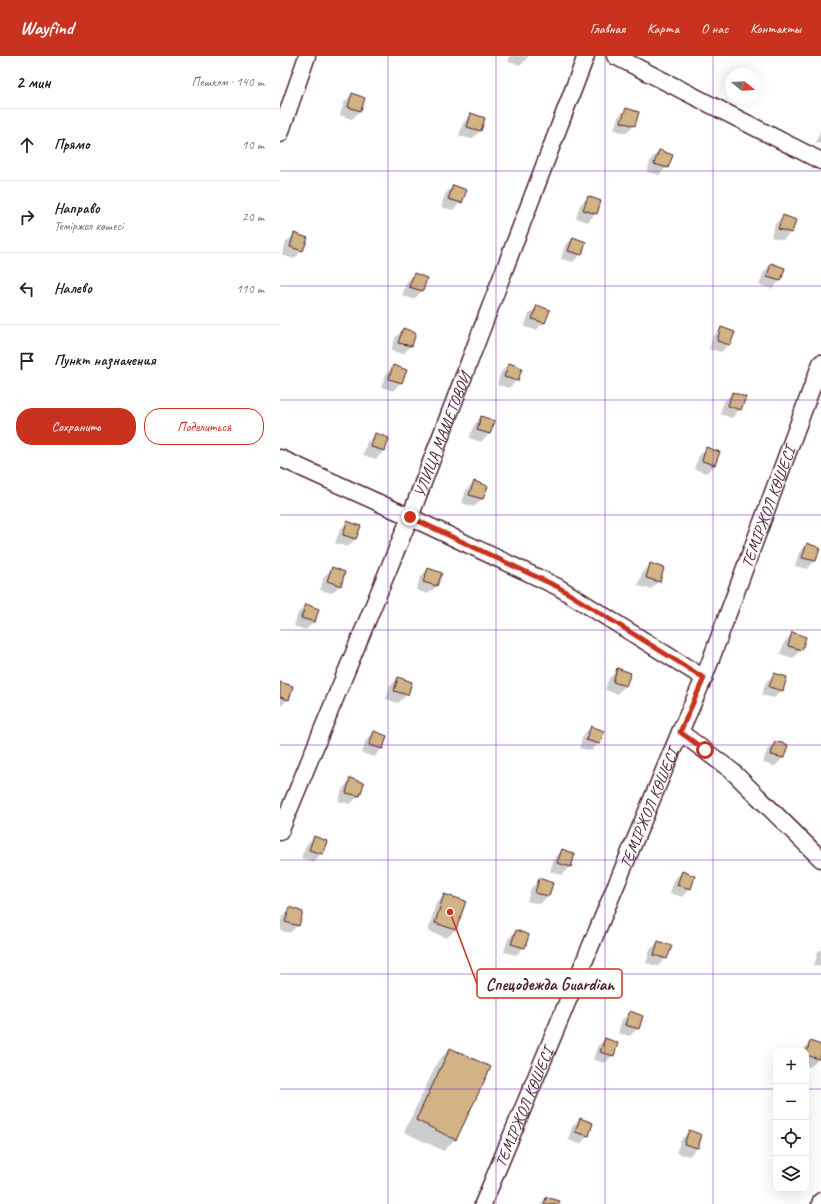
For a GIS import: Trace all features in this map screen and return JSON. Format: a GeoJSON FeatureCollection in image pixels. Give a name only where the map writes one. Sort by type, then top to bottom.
{"type":"FeatureCollection","features":[{"type":"Feature","properties":{"kind":"street"},"geometry":{"type":"LineString","coordinates":[[280,134],[307,56]]}},
{"type":"Feature","properties":{"kind":"street","name":"УЛИЦА МАМЕТОВОЙ"},"geometry":{"type":"LineString","coordinates":[[280,832],[410,517],[586,56]]}},
{"type":"Feature","properties":{"kind":"street"},"geometry":{"type":"LineString","coordinates":[[615,56],[821,161]]}},
{"type":"Feature","properties":{"kind":"street","name":"ТЕМІРЖОЛ КӨШЕСІ"},"geometry":{"type":"LineString","coordinates":[[483,1204],[680,732],[704,678],[821,363]]}},
{"type":"Feature","properties":{"kind":"street"},"geometry":{"type":"LineString","coordinates":[[280,458],[410,517],[558,587],[704,678]]}},
{"type":"Feature","properties":{"kind":"street"},"geometry":{"type":"LineString","coordinates":[[680,732],[732,770],[821,859]]}},
{"type":"Feature","properties":{"kind":"building"},"geometry":{"type":"Polygon","coordinates":[[[352,93],[365,98],[361,111],[348,107],[352,93]]]}},
{"type":"Feature","properties":{"kind":"building"},"geometry":{"type":"Polygon","coordinates":[[[626,108],[639,112],[635,126],[621,122],[626,108]]]}},
{"type":"Feature","properties":{"kind":"building"},"geometry":{"type":"Polygon","coordinates":[[[471,113],[485,118],[481,131],[467,127],[471,113]]]}},
{"type":"Feature","properties":{"kind":"building"},"geometry":{"type":"Polygon","coordinates":[[[659,150],[673,155],[668,168],[654,164],[659,150]]]}},
{"type":"Feature","properties":{"kind":"building"},"geometry":{"type":"Polygon","coordinates":[[[453,185],[467,190],[462,203],[448,199],[453,185]]]}},
{"type":"Feature","properties":{"kind":"building"},"geometry":{"type":"Polygon","coordinates":[[[588,196],[601,201],[597,214],[583,210],[588,196]]]}},
{"type":"Feature","properties":{"kind":"building"},"geometry":{"type":"Polygon","coordinates":[[[783,215],[796,220],[792,233],[778,229],[783,215]]]}},
{"type":"Feature","properties":{"kind":"building"},"geometry":{"type":"Polygon","coordinates":[[[294,233],[308,238],[303,251],[290,247],[294,233]]]}},
{"type":"Feature","properties":{"kind":"building"},"geometry":{"type":"Polygon","coordinates":[[[573,237],[586,242],[582,255],[568,251],[573,237]]]}},
{"type":"Feature","properties":{"kind":"building"},"geometry":{"type":"Polygon","coordinates":[[[771,263],[785,268],[781,281],[767,277],[771,263]]]}},
{"type":"Feature","properties":{"kind":"building"},"geometry":{"type":"Polygon","coordinates":[[[414,273],[427,278],[423,291],[409,287],[414,273]]]}},
{"type":"Feature","properties":{"kind":"building"},"geometry":{"type":"Polygon","coordinates":[[[537,305],[550,310],[545,323],[532,319],[537,305]]]}},
{"type":"Feature","properties":{"kind":"building"},"geometry":{"type":"Polygon","coordinates":[[[721,327],[735,332],[730,345],[717,341],[721,327]]]}},
{"type":"Feature","properties":{"kind":"building"},"geometry":{"type":"Polygon","coordinates":[[[403,328],[416,333],[412,346],[398,343],[403,328]]]}},
{"type":"Feature","properties":{"kind":"building"},"geometry":{"type":"Polygon","coordinates":[[[509,363],[522,368],[518,381],[504,377],[509,363]]]}},
{"type":"Feature","properties":{"kind":"building"},"geometry":{"type":"Polygon","coordinates":[[[393,365],[407,370],[402,383],[389,379],[393,365]]]}},
{"type":"Feature","properties":{"kind":"building"},"geometry":{"type":"Polygon","coordinates":[[[732,392],[746,397],[741,410],[728,406],[732,392]]]}},
{"type":"Feature","properties":{"kind":"building"},"geometry":{"type":"Polygon","coordinates":[[[481,416],[495,421],[490,434],[477,430],[481,416]]]}},
{"type":"Feature","properties":{"kind":"building"},"geometry":{"type":"Polygon","coordinates":[[[375,433],[389,438],[385,451],[371,447],[375,433]]]}},
{"type":"Feature","properties":{"kind":"building"},"geometry":{"type":"Polygon","coordinates":[[[706,447],[720,452],[715,465],[702,461],[706,447]]]}},
{"type":"Feature","properties":{"kind":"building"},"geometry":{"type":"Polygon","coordinates":[[[474,481],[488,486],[483,499],[469,495],[474,481]]]}},
{"type":"Feature","properties":{"kind":"building"},"geometry":{"type":"Polygon","coordinates":[[[347,521],[361,526],[356,539],[343,535],[347,521]]]}},
{"type":"Feature","properties":{"kind":"building"},"geometry":{"type":"Polygon","coordinates":[[[807,543],[820,548],[816,561],[802,558],[807,543]]]}},
{"type":"Feature","properties":{"kind":"building"},"geometry":{"type":"Polygon","coordinates":[[[650,563],[664,568],[660,582],[646,578],[650,563]]]}},
{"type":"Feature","properties":{"kind":"building"},"geometry":{"type":"Polygon","coordinates":[[[332,567],[345,572],[341,586],[327,581],[332,567]]]}},
{"type":"Feature","properties":{"kind":"building"},"geometry":{"type":"Polygon","coordinates":[[[428,568],[442,573],[437,586],[423,582],[428,568]]]}},
{"type":"Feature","properties":{"kind":"building"},"geometry":{"type":"Polygon","coordinates":[[[306,604],[319,609],[315,622],[301,618],[306,604]]]}},
{"type":"Feature","properties":{"kind":"building"},"geometry":{"type":"Polygon","coordinates":[[[792,632],[806,637],[802,650],[788,646],[792,632]]]}},
{"type":"Feature","properties":{"kind":"building"},"geometry":{"type":"Polygon","coordinates":[[[617,668],[631,673],[626,686],[613,682],[617,668]]]}},
{"type":"Feature","properties":{"kind":"building"},"geometry":{"type":"Polygon","coordinates":[[[774,673],[787,677],[783,691],[769,687],[774,673]]]}},
{"type":"Feature","properties":{"kind":"building"},"geometry":{"type":"Polygon","coordinates":[[[398,677],[412,682],[408,695],[394,691],[398,677]]]}},
{"type":"Feature","properties":{"kind":"building"},"geometry":{"type":"Polygon","coordinates":[[[280,682],[293,686],[289,700],[280,697],[280,682]]]}},
{"type":"Feature","properties":{"kind":"building"},"geometry":{"type":"Polygon","coordinates":[[[591,726],[604,731],[600,744],[586,740],[591,726]]]}},
{"type":"Feature","properties":{"kind":"building"},"geometry":{"type":"Polygon","coordinates":[[[374,731],[387,736],[383,749],[369,745],[374,731]]]}},
{"type":"Feature","properties":{"kind":"building"},"geometry":{"type":"Polygon","coordinates":[[[775,741],[788,745],[784,758],[771,755],[775,741]]]}},
{"type":"Feature","properties":{"kind":"building"},"geometry":{"type":"Polygon","coordinates":[[[350,778],[364,783],[360,796],[346,793],[350,778]]]}},
{"type":"Feature","properties":{"kind":"building"},"geometry":{"type":"Polygon","coordinates":[[[314,836],[327,841],[323,854],[309,850],[314,836]]]}},
{"type":"Feature","properties":{"kind":"building"},"geometry":{"type":"Polygon","coordinates":[[[562,849],[575,854],[571,867],[557,863],[562,849]]]}},
{"type":"Feature","properties":{"kind":"building"},"geometry":{"type":"Polygon","coordinates":[[[682,871],[695,876],[691,889],[677,885],[682,871]]]}},
{"type":"Feature","properties":{"kind":"building"},"geometry":{"type":"Polygon","coordinates":[[[539,878],[553,883],[549,896],[535,893],[539,878]]]}},
{"type":"Feature","properties":{"kind":"building"},"geometry":{"type":"Polygon","coordinates":[[[444,894],[466,901],[456,930],[435,923],[444,894]]]}},
{"type":"Feature","properties":{"kind":"building"},"geometry":{"type":"Polygon","coordinates":[[[290,907],[303,912],[299,926],[285,922],[290,907]]]}},
{"type":"Feature","properties":{"kind":"building"},"geometry":{"type":"Polygon","coordinates":[[[516,930],[529,935],[525,948],[511,944],[516,930]]]}},
{"type":"Feature","properties":{"kind":"building"},"geometry":{"type":"Polygon","coordinates":[[[658,941],[672,946],[667,959],[654,955],[658,941]]]}},
{"type":"Feature","properties":{"kind":"building"},"geometry":{"type":"Polygon","coordinates":[[[630,1011],[643,1016],[639,1029],[625,1025],[630,1011]]]}},
{"type":"Feature","properties":{"kind":"building"},"geometry":{"type":"Polygon","coordinates":[[[605,1038],[618,1043],[614,1056],[600,1052],[605,1038]]]}},
{"type":"Feature","properties":{"kind":"building"},"geometry":{"type":"Polygon","coordinates":[[[810,1041],[821,1045],[821,1054],[819,1059],[809,1056],[808,1048],[810,1041]]]}},
{"type":"Feature","properties":{"kind":"building"},"geometry":{"type":"Polygon","coordinates":[[[450,1048],[491,1067],[456,1140],[416,1120],[450,1048]]]}},
{"type":"Feature","properties":{"kind":"building"},"geometry":{"type":"Polygon","coordinates":[[[580,1118],[593,1123],[589,1136],[575,1132],[580,1118]]]}},
{"type":"Feature","properties":{"kind":"building"},"geometry":{"type":"Polygon","coordinates":[[[689,1130],[702,1135],[698,1148],[684,1144],[689,1130]]]}},
{"type":"Feature","properties":{"kind":"building"},"geometry":{"type":"Polygon","coordinates":[[[546,1197],[560,1201],[559,1204],[544,1204],[546,1197]]]}},
{"type":"Feature","properties":{"kind":"place","name":"Спецодежда Guardian"},"geometry":{"type":"Point","coordinates":[450,912]}},
{"type":"Feature","properties":{"kind":"route"},"geometry":{"type":"LineString","coordinates":[[410,517],[558,587],[704,678],[680,732],[705,750]]}}]}
